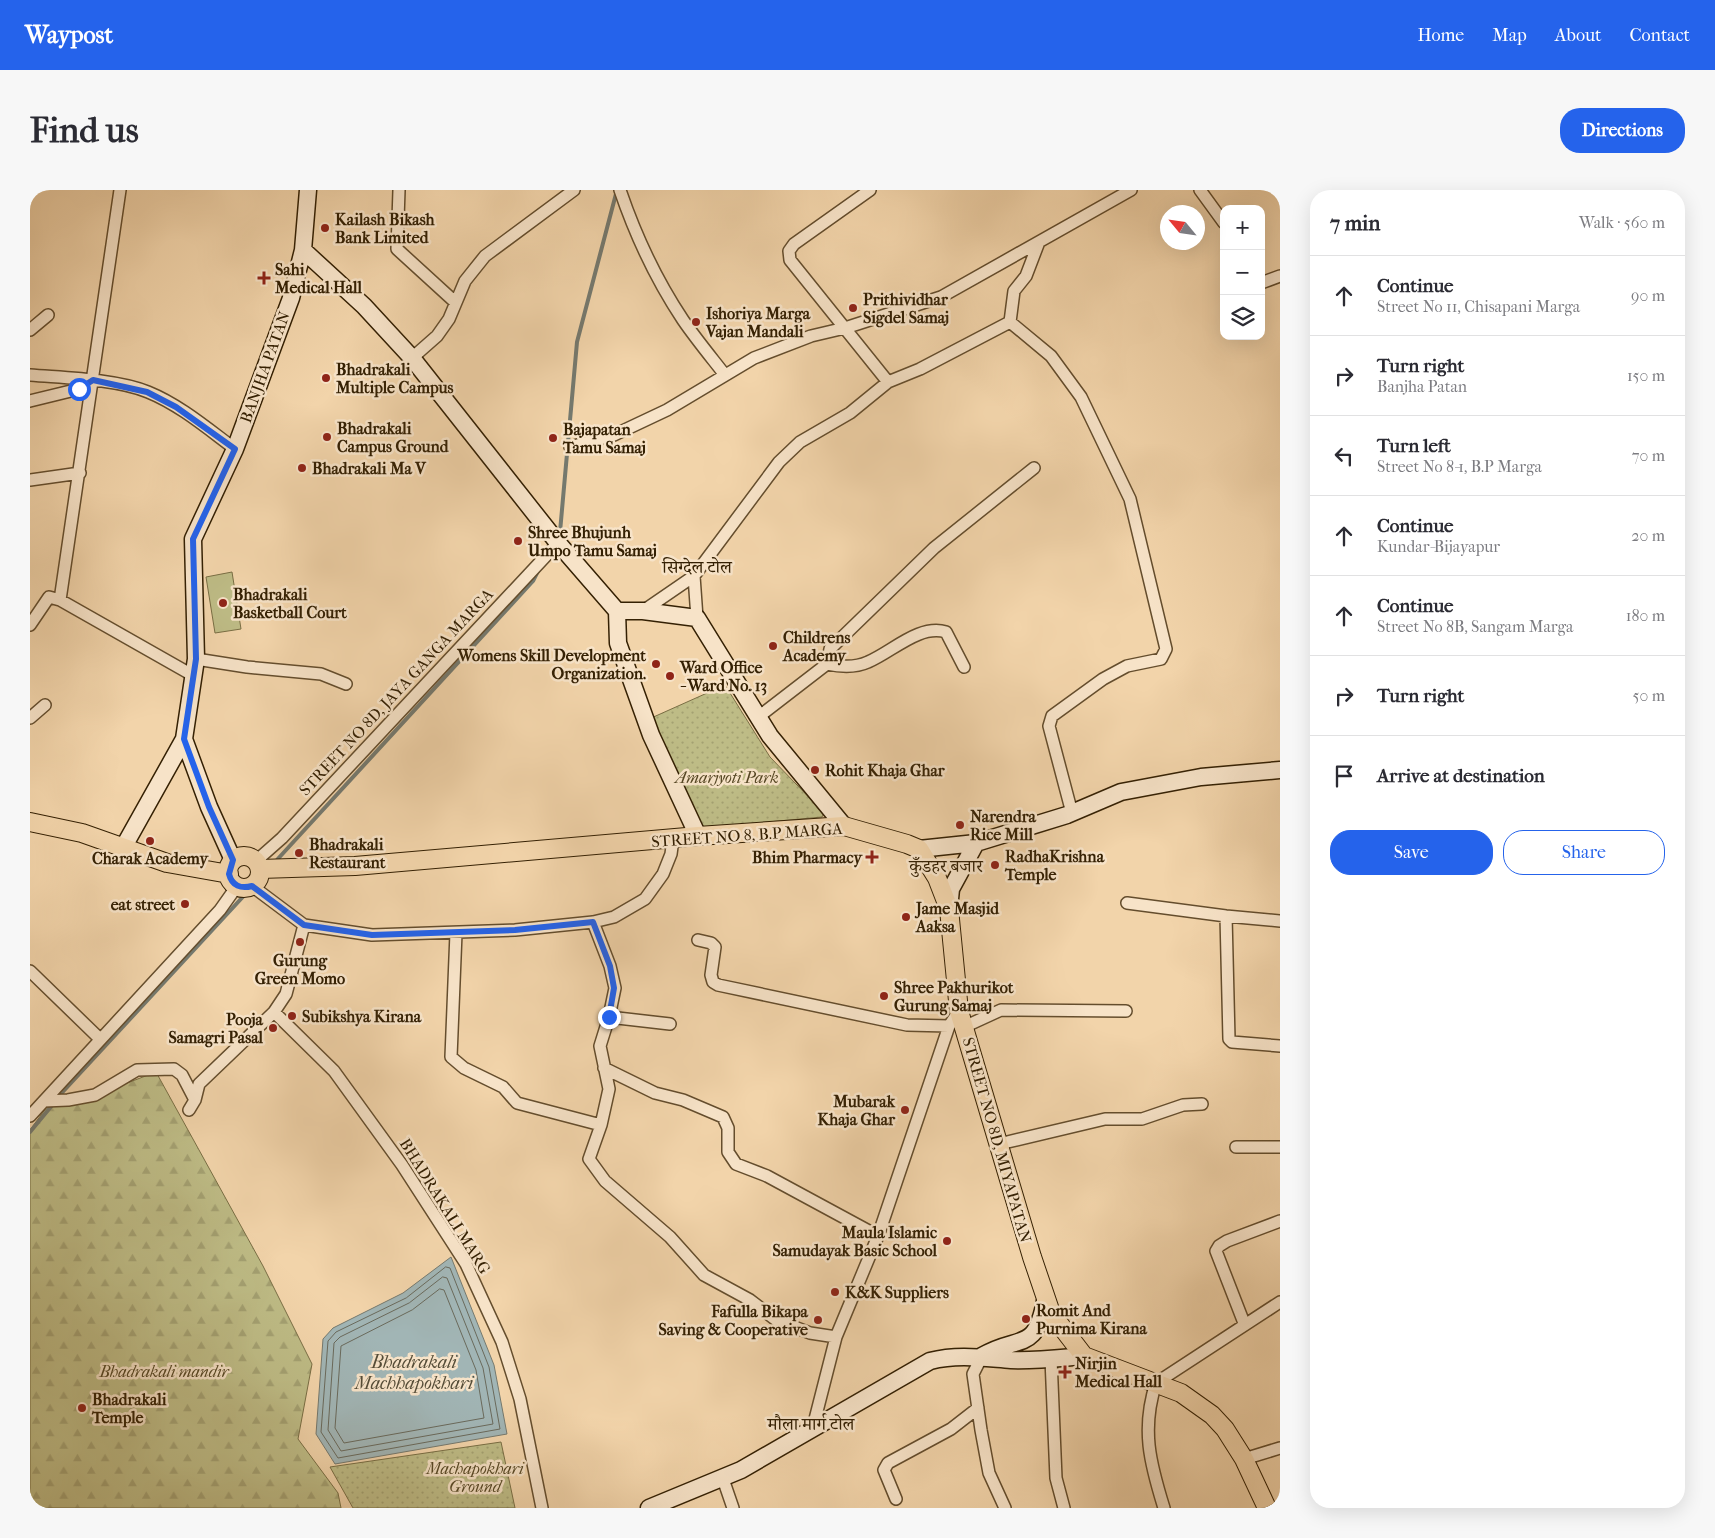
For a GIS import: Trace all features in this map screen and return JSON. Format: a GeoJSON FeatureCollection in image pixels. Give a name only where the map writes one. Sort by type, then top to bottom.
{"type":"FeatureCollection","features":[{"type":"Feature","properties":{"kind":"main road","name":"BANJHA PATAN"},"geometry":{"type":"LineString","coordinates":[[123,848],[184,739],[196,659],[193,539],[235,449],[291,298],[303,250],[308,190]]}},
{"type":"Feature","properties":{"kind":"main road"},"geometry":{"type":"LineString","coordinates":[[303,250],[364,306],[412,358],[558,543],[617,611],[618,643],[648,726],[698,836]]}},
{"type":"Feature","properties":{"kind":"main road"},"geometry":{"type":"LineString","coordinates":[[617,611],[643,611],[697,618],[757,718],[786,758],[844,826]]}},
{"type":"Feature","properties":{"kind":"main road"},"geometry":{"type":"LineString","coordinates":[[184,739],[209,807],[238,876]]}},
{"type":"Feature","properties":{"kind":"main road","name":"STREET NO 8, B.P MARGA"},"geometry":{"type":"LineString","coordinates":[[238,876],[247,856],[258,865],[355,866],[698,836],[844,826],[919,849],[976,843],[1072,814],[1121,792],[1201,777],[1280,770]]}},
{"type":"Feature","properties":{"kind":"main road"},"geometry":{"type":"LineString","coordinates":[[30,822],[82,833],[167,863],[258,879],[258,865]]}},
{"type":"Feature","properties":{"kind":"main road","name":"STREET NO 8D, MIYAPATAN"},"geometry":{"type":"LineString","coordinates":[[976,843],[951,890],[949,909],[957,1021],[999,1144],[1045,1301],[1064,1332],[1084,1356]]}},
{"type":"Feature","properties":{"kind":"main road","name":"STREET NO 8D, MIYAPATAN"},"geometry":{"type":"LineString","coordinates":[[919,849],[937,878],[949,909]]}},
{"type":"Feature","properties":{"kind":"main road"},"geometry":{"type":"LineString","coordinates":[[982,1356],[996,1348],[1028,1339],[1038,1329],[1045,1301]]}},
{"type":"Feature","properties":{"kind":"main road"},"geometry":{"type":"LineString","coordinates":[[649,1508],[722,1476],[741,1470],[777,1451],[813,1427],[930,1361],[947,1357],[982,1356],[1012,1360],[1084,1356],[1181,1393],[1212,1414],[1225,1428],[1244,1460],[1267,1508]]}},
{"type":"Feature","properties":{"kind":"street"},"geometry":{"type":"LineString","coordinates":[[60,600],[120,190]]}},
{"type":"Feature","properties":{"kind":"street"},"geometry":{"type":"LineString","coordinates":[[399,190],[397,249],[455,302]]}},
{"type":"Feature","properties":{"kind":"street"},"geometry":{"type":"LineString","coordinates":[[412,358],[437,336],[449,319],[465,281],[485,256],[574,190]]}},
{"type":"Feature","properties":{"kind":"street"},"geometry":{"type":"LineString","coordinates":[[620,190],[627,212],[683,320],[725,376]]}},
{"type":"Feature","properties":{"kind":"street"},"geometry":{"type":"LineString","coordinates":[[870,190],[794,244],[789,251],[790,260],[888,382]]}},
{"type":"Feature","properties":{"kind":"street"},"geometry":{"type":"LineString","coordinates":[[570,447],[614,435],[667,410],[754,358],[811,336],[845,328],[941,297],[1131,190]]}},
{"type":"Feature","properties":{"kind":"street"},"geometry":{"type":"LineString","coordinates":[[1200,190],[1220,218]]}},
{"type":"Feature","properties":{"kind":"street"},"geometry":{"type":"LineString","coordinates":[[1010,322],[1014,292],[1026,276],[1040,242]]}},
{"type":"Feature","properties":{"kind":"street"},"geometry":{"type":"LineString","coordinates":[[1265,282],[1280,276]]}},
{"type":"Feature","properties":{"kind":"street"},"geometry":{"type":"LineString","coordinates":[[30,330],[48,315]]}},
{"type":"Feature","properties":{"kind":"street"},"geometry":{"type":"LineString","coordinates":[[643,611],[694,576],[779,462],[800,442],[850,414],[888,382],[920,370],[1010,322]]}},
{"type":"Feature","properties":{"kind":"street"},"geometry":{"type":"LineString","coordinates":[[1010,322],[1051,356],[1081,397],[1130,499],[1166,649],[1160,659],[1127,666],[1103,680],[1052,716],[1049,726],[1072,814]]}},
{"type":"Feature","properties":{"kind":"street"},"geometry":{"type":"LineString","coordinates":[[30,375],[93,380],[147,392],[176,407],[235,449]]}},
{"type":"Feature","properties":{"kind":"street"},"geometry":{"type":"LineString","coordinates":[[30,401],[79,389],[93,380]]}},
{"type":"Feature","properties":{"kind":"street"},"geometry":{"type":"LineString","coordinates":[[757,718],[826,664],[830,649],[934,548],[1034,468]]}},
{"type":"Feature","properties":{"kind":"street"},"geometry":{"type":"LineString","coordinates":[[30,480],[80,473]]}},
{"type":"Feature","properties":{"kind":"street","name":"STREET NO 8D, JAYA GANGA MARGA"},"geometry":{"type":"LineString","coordinates":[[258,865],[558,543]]}},
{"type":"Feature","properties":{"kind":"street"},"geometry":{"type":"LineString","coordinates":[[694,576],[697,618]]}},
{"type":"Feature","properties":{"kind":"street"},"geometry":{"type":"LineString","coordinates":[[30,625],[49,597],[60,600],[194,676]]}},
{"type":"Feature","properties":{"kind":"street"},"geometry":{"type":"LineString","coordinates":[[826,664],[844,668],[867,663],[925,632],[938,630],[946,632],[964,667]]}},
{"type":"Feature","properties":{"kind":"street"},"geometry":{"type":"LineString","coordinates":[[196,659],[248,667],[321,674],[346,684]]}},
{"type":"Feature","properties":{"kind":"street"},"geometry":{"type":"LineString","coordinates":[[30,718],[45,705]]}},
{"type":"Feature","properties":{"kind":"street"},"geometry":{"type":"LineString","coordinates":[[30,1116],[220,910],[238,876],[304,925],[372,935],[456,933],[593,922],[614,917],[645,898],[663,874],[671,854],[673,839]]}},
{"type":"Feature","properties":{"kind":"street"},"geometry":{"type":"LineString","coordinates":[[1127,903],[1280,921]]}},
{"type":"Feature","properties":{"kind":"street"},"geometry":{"type":"LineString","coordinates":[[1226,916],[1229,1039],[1232,1042],[1280,1046]]}},
{"type":"Feature","properties":{"kind":"street"},"geometry":{"type":"LineString","coordinates":[[593,922],[610,966],[614,988],[609,1017],[600,1046],[609,1088],[601,1126],[589,1160],[605,1181],[670,1236],[704,1275],[750,1300],[776,1320],[810,1333],[836,1337]]}},
{"type":"Feature","properties":{"kind":"street"},"geometry":{"type":"LineString","coordinates":[[44,1101],[68,1100],[94,1095],[137,1070],[156,1068],[174,1069],[182,1075],[192,1105],[199,1084],[274,1012],[286,994],[304,925]]}},
{"type":"Feature","properties":{"kind":"street"},"geometry":{"type":"LineString","coordinates":[[456,933],[451,1057],[464,1068],[504,1087],[517,1103],[601,1126]]}},
{"type":"Feature","properties":{"kind":"street"},"geometry":{"type":"LineString","coordinates":[[698,940],[711,943],[715,947],[711,975],[713,982],[718,985],[907,1025],[957,1021],[1001,1010],[1126,1011]]}},
{"type":"Feature","properties":{"kind":"street"},"geometry":{"type":"LineString","coordinates":[[30,971],[100,1039]]}},
{"type":"Feature","properties":{"kind":"street","name":"BHADRAKALI MARG"},"geometry":{"type":"LineString","coordinates":[[274,1012],[334,1071],[402,1165],[466,1264],[502,1342],[520,1399],[542,1508]]}},
{"type":"Feature","properties":{"kind":"street"},"geometry":{"type":"LineString","coordinates":[[609,1017],[670,1024]]}},
{"type":"Feature","properties":{"kind":"street"},"geometry":{"type":"LineString","coordinates":[[813,1427],[836,1337],[878,1236],[957,1021]]}},
{"type":"Feature","properties":{"kind":"street"},"geometry":{"type":"LineString","coordinates":[[604,1068],[655,1093],[683,1100],[723,1117],[728,1128],[728,1152],[736,1164],[767,1176],[878,1236]]}},
{"type":"Feature","properties":{"kind":"street"},"geometry":{"type":"LineString","coordinates":[[999,1144],[1105,1119],[1142,1118],[1183,1105],[1202,1104]]}},
{"type":"Feature","properties":{"kind":"street"},"geometry":{"type":"LineString","coordinates":[[1236,1147],[1280,1147]]}},
{"type":"Feature","properties":{"kind":"street"},"geometry":{"type":"LineString","coordinates":[[1244,1323],[1216,1251],[1219,1246],[1227,1241],[1280,1221]]}},
{"type":"Feature","properties":{"kind":"street"},"geometry":{"type":"LineString","coordinates":[[1164,1508],[1147,1435],[1149,1406],[1156,1384],[1244,1323],[1280,1302]]}},
{"type":"Feature","properties":{"kind":"street"},"geometry":{"type":"LineString","coordinates":[[982,1356],[973,1374],[978,1408],[989,1473],[1005,1508]]}},
{"type":"Feature","properties":{"kind":"street"},"geometry":{"type":"LineString","coordinates":[[1051,1359],[1056,1478],[1064,1508]]}},
{"type":"Feature","properties":{"kind":"street"},"geometry":{"type":"LineString","coordinates":[[896,1499],[884,1470],[888,1463],[951,1429],[978,1408]]}},
{"type":"Feature","properties":{"kind":"street"},"geometry":{"type":"LineString","coordinates":[[1244,1460],[1280,1448]]}},
{"type":"Feature","properties":{"kind":"street"},"geometry":{"type":"LineString","coordinates":[[722,1476],[733,1508]]}},
{"type":"Feature","properties":{"kind":"green space","name":"Bhadrakali Basketball Court"},"geometry":{"type":"Polygon","coordinates":[[[232,572],[241,629],[215,633],[206,577],[232,572]]]}},
{"type":"Feature","properties":{"kind":"green space","name":"Amarjyoti Park"},"geometry":{"type":"Polygon","coordinates":[[[725,685],[770,757],[824,813],[822,817],[703,828],[649,719],[725,685]]]}},
{"type":"Feature","properties":{"kind":"green space","name":"Bhadrakali mandir"},"geometry":{"type":"Polygon","coordinates":[[[156,1072],[263,1266],[312,1364],[298,1439],[338,1493],[341,1508],[30,1508],[30,1130],[52,1100],[93,1096],[156,1072]]]}},
{"type":"Feature","properties":{"kind":"green space","name":"Machapokhari Ground"},"geometry":{"type":"Polygon","coordinates":[[[501,1442],[515,1508],[353,1508],[330,1467],[501,1442]]]}},
{"type":"Feature","properties":{"kind":"water","name":"Bhadrakali Machhapokhari"},"geometry":{"type":"Polygon","coordinates":[[[451,1257],[494,1365],[507,1434],[335,1464],[316,1434],[323,1339],[333,1328],[403,1293],[451,1257]]]}},
{"type":"Feature","properties":{"kind":"waterway"},"geometry":{"type":"LineString","coordinates":[[557,536],[560,532],[577,342],[617,190]]}},
{"type":"Feature","properties":{"kind":"waterway"},"geometry":{"type":"LineString","coordinates":[[275,862],[533,581],[538,571]]}},
{"type":"Feature","properties":{"kind":"waterway"},"geometry":{"type":"LineString","coordinates":[[58,1097],[263,875]]}},
{"type":"Feature","properties":{"kind":"waterway"},"geometry":{"type":"LineString","coordinates":[[30,1132],[54,1103]]}},
{"type":"Feature","properties":{"kind":"place","name":"Kailash Bikash Bank Limited"},"geometry":{"type":"Point","coordinates":[325,228]}},
{"type":"Feature","properties":{"kind":"place","name":"Sahi Medical Hall"},"geometry":{"type":"Point","coordinates":[264,278]}},
{"type":"Feature","properties":{"kind":"place","name":"Prithividhar Sigdel Samaj"},"geometry":{"type":"Point","coordinates":[853,308]}},
{"type":"Feature","properties":{"kind":"place","name":"Ishoriya Marga Vajan Mandali"},"geometry":{"type":"Point","coordinates":[696,322]}},
{"type":"Feature","properties":{"kind":"place","name":"Bhadrakali Multiple Campus"},"geometry":{"type":"Point","coordinates":[326,378]}},
{"type":"Feature","properties":{"kind":"place","name":"Bhadrakali Campus Ground"},"geometry":{"type":"Point","coordinates":[327,437]}},
{"type":"Feature","properties":{"kind":"place","name":"Bajapatan Tamu Samaj"},"geometry":{"type":"Point","coordinates":[553,438]}},
{"type":"Feature","properties":{"kind":"place","name":"Bhadrakali Ma V"},"geometry":{"type":"Point","coordinates":[302,468]}},
{"type":"Feature","properties":{"kind":"place","name":"Shree Bhujunh Umpo Tamu Samaj"},"geometry":{"type":"Point","coordinates":[518,541]}},
{"type":"Feature","properties":{"kind":"place","name":"Bhadrakali Basketball Court"},"geometry":{"type":"Point","coordinates":[223,603]}},
{"type":"Feature","properties":{"kind":"place","name":"Childrens Academy"},"geometry":{"type":"Point","coordinates":[773,646]}},
{"type":"Feature","properties":{"kind":"place","name":"Womens Skill Development Organization."},"geometry":{"type":"Point","coordinates":[656,664]}},
{"type":"Feature","properties":{"kind":"place","name":"Ward Office - Ward No. 13"},"geometry":{"type":"Point","coordinates":[670,676]}},
{"type":"Feature","properties":{"kind":"place","name":"Rohit Khaja Ghar"},"geometry":{"type":"Point","coordinates":[815,770]}},
{"type":"Feature","properties":{"kind":"place","name":"Narendra Rice Mill"},"geometry":{"type":"Point","coordinates":[960,825]}},
{"type":"Feature","properties":{"kind":"place","name":"Charak Academy"},"geometry":{"type":"Point","coordinates":[150,841]}},
{"type":"Feature","properties":{"kind":"place","name":"Bhadrakali Restaurant"},"geometry":{"type":"Point","coordinates":[299,853]}},
{"type":"Feature","properties":{"kind":"place","name":"Bhim Pharmacy"},"geometry":{"type":"Point","coordinates":[872,857]}},
{"type":"Feature","properties":{"kind":"place","name":"RadhaKrishna Temple"},"geometry":{"type":"Point","coordinates":[995,865]}},
{"type":"Feature","properties":{"kind":"place","name":"eat street"},"geometry":{"type":"Point","coordinates":[185,904]}},
{"type":"Feature","properties":{"kind":"place","name":"Jame Masjid Aaksa"},"geometry":{"type":"Point","coordinates":[906,917]}},
{"type":"Feature","properties":{"kind":"place","name":"Gurung Green Momo"},"geometry":{"type":"Point","coordinates":[300,942]}},
{"type":"Feature","properties":{"kind":"place","name":"Shree Pakhurikot Gurung Samaj"},"geometry":{"type":"Point","coordinates":[884,996]}},
{"type":"Feature","properties":{"kind":"place","name":"Subikshya Kirana"},"geometry":{"type":"Point","coordinates":[292,1016]}},
{"type":"Feature","properties":{"kind":"place","name":"Pooja Samagri Pasal"},"geometry":{"type":"Point","coordinates":[273,1028]}},
{"type":"Feature","properties":{"kind":"place","name":"Mubarak Khaja Ghar"},"geometry":{"type":"Point","coordinates":[905,1110]}},
{"type":"Feature","properties":{"kind":"place","name":"Maula Islamic Samudayak Basic School"},"geometry":{"type":"Point","coordinates":[947,1241]}},
{"type":"Feature","properties":{"kind":"place","name":"K&K Suppliers"},"geometry":{"type":"Point","coordinates":[835,1292]}},
{"type":"Feature","properties":{"kind":"place","name":"Romit And Purnima Kirana"},"geometry":{"type":"Point","coordinates":[1026,1319]}},
{"type":"Feature","properties":{"kind":"place","name":"Fafulla Bikapa Saving & Cooperative"},"geometry":{"type":"Point","coordinates":[818,1320]}},
{"type":"Feature","properties":{"kind":"place","name":"Nirjin Medical Hall"},"geometry":{"type":"Point","coordinates":[1065,1372]}},
{"type":"Feature","properties":{"kind":"place","name":"Bhadrakali Temple"},"geometry":{"type":"Point","coordinates":[82,1408]}},
{"type":"Feature","properties":{"kind":"district","name":"सिग्देल टोल"},"geometry":{"type":"Point","coordinates":[697,567]}},
{"type":"Feature","properties":{"kind":"district","name":"कुँडहर बजार"},"geometry":{"type":"Point","coordinates":[946,866]}},
{"type":"Feature","properties":{"kind":"district","name":"मौला मार्ग टोल"},"geometry":{"type":"Point","coordinates":[811,1424]}},
{"type":"Feature","properties":{"kind":"route"},"geometry":{"type":"LineString","coordinates":[[79,389],[93,380],[147,392],[176,407],[235,449],[197,526],[193,539],[196,659],[184,739],[209,807],[233,860],[229,869],[230,879],[233,883],[242,888],[252,886],[304,925],[372,935],[515,930],[593,922],[610,966],[614,988],[609,1017]]}}]}
